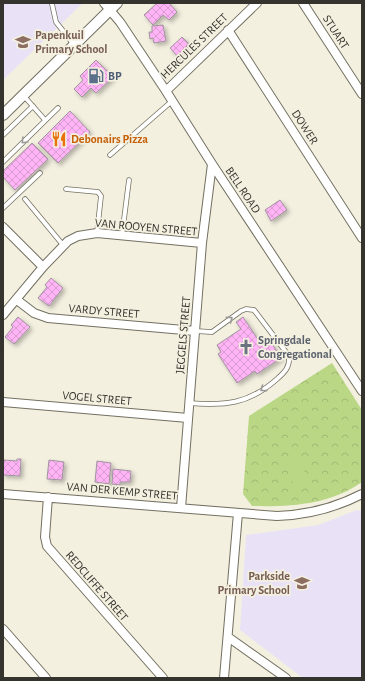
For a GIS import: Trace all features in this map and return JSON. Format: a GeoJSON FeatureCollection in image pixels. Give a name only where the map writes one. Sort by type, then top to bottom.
{"type":"FeatureCollection","features":[{"type":"Feature","properties":{"kind":"street","name":"HERCULES STREET"},"geometry":{"type":"LineString","coordinates":[[166,91],[256,3]]}},
{"type":"Feature","properties":{"kind":"street","name":"STUART"},"geometry":{"type":"LineString","coordinates":[[303,3],[362,94]]}},
{"type":"Feature","properties":{"kind":"street"},"geometry":{"type":"LineString","coordinates":[[3,115],[74,45],[111,5]]}},
{"type":"Feature","properties":{"kind":"street","name":"BELL ROAD"},"geometry":{"type":"LineString","coordinates":[[111,5],[120,22],[212,164],[362,390]]}},
{"type":"Feature","properties":{"kind":"street","name":"DOWER"},"geometry":{"type":"LineString","coordinates":[[228,30],[362,238]]}},
{"type":"Feature","properties":{"kind":"street","name":"JEGGELS STREET"},"geometry":{"type":"LineString","coordinates":[[180,508],[202,243],[212,164]]}},
{"type":"Feature","properties":{"kind":"street"},"geometry":{"type":"LineString","coordinates":[[3,227],[43,267]]}},
{"type":"Feature","properties":{"kind":"street","name":"VAN ROOYEN STREET"},"geometry":{"type":"LineString","coordinates":[[3,316],[43,267],[68,241],[78,236],[97,233],[202,243]]}},
{"type":"Feature","properties":{"kind":"street","name":"VARDY STREET"},"geometry":{"type":"LineString","coordinates":[[16,300],[34,312],[48,318],[195,331]]}},
{"type":"Feature","properties":{"kind":"street","name":"VOGEL STREET"},"geometry":{"type":"LineString","coordinates":[[3,402],[188,418]]}},
{"type":"Feature","properties":{"kind":"street","name":"VAN DER KEMP STREET"},"geometry":{"type":"LineString","coordinates":[[3,494],[283,516],[315,512],[344,503],[362,494]]}},
{"type":"Feature","properties":{"kind":"street","name":"REDCLIFFE STREET"},"geometry":{"type":"LineString","coordinates":[[48,497],[45,537],[47,546],[163,678]]}},
{"type":"Feature","properties":{"kind":"street"},"geometry":{"type":"LineString","coordinates":[[224,678],[238,513]]}},
{"type":"Feature","properties":{"kind":"street"},"geometry":{"type":"LineString","coordinates":[[3,629],[46,678]]}},
{"type":"Feature","properties":{"kind":"street"},"geometry":{"type":"LineString","coordinates":[[228,637],[286,678]]}},
{"type":"Feature","properties":{"kind":"lane"},"geometry":{"type":"LineString","coordinates":[[52,4],[56,22],[74,45]]}},
{"type":"Feature","properties":{"kind":"lane"},"geometry":{"type":"LineString","coordinates":[[23,95],[45,120]]}},
{"type":"Feature","properties":{"kind":"lane"},"geometry":{"type":"LineString","coordinates":[[110,155],[172,101]]}},
{"type":"Feature","properties":{"kind":"lane"},"geometry":{"type":"LineString","coordinates":[[3,135],[33,106]]}},
{"type":"Feature","properties":{"kind":"lane"},"geometry":{"type":"LineString","coordinates":[[3,162],[58,108]]}},
{"type":"Feature","properties":{"kind":"lane"},"geometry":{"type":"LineString","coordinates":[[3,208],[40,173]]}},
{"type":"Feature","properties":{"kind":"lane"},"geometry":{"type":"LineString","coordinates":[[122,236],[129,180]]}},
{"type":"Feature","properties":{"kind":"lane"},"geometry":{"type":"LineString","coordinates":[[66,189],[98,192],[100,194],[97,233]]}},
{"type":"Feature","properties":{"kind":"lane"},"geometry":{"type":"LineString","coordinates":[[25,199],[64,245]]}},
{"type":"Feature","properties":{"kind":"lane"},"geometry":{"type":"LineString","coordinates":[[189,403],[217,405],[236,402],[251,397],[272,384],[286,371],[290,361],[289,356],[254,310],[246,309],[241,311],[212,332],[195,331]]}},
{"type":"Feature","properties":{"kind":"shaded area","name":"Papenkuil Primary School"},"geometry":{"type":"Polygon","coordinates":[[[3,3],[83,3],[3,80],[3,3]]]}},
{"type":"Feature","properties":{"kind":"shaded area","name":"Parkside Primary School"},"geometry":{"type":"Polygon","coordinates":[[[357,510],[362,511],[362,678],[303,678],[240,630],[246,535],[318,525],[357,510]]]}},
{"type":"Feature","properties":{"kind":"green space"},"geometry":{"type":"Polygon","coordinates":[[[332,363],[362,410],[362,482],[337,496],[323,500],[295,505],[252,506],[243,494],[249,416],[332,363]]]}},
{"type":"Feature","properties":{"kind":"green space"},"geometry":{"type":"Polygon","coordinates":[[[303,458],[306,483],[293,485],[290,460],[303,458]]]}},
{"type":"Feature","properties":{"kind":"building"},"geometry":{"type":"Polygon","coordinates":[[[157,3],[169,3],[177,12],[169,20],[163,15],[153,25],[144,15],[157,3]]]}},
{"type":"Feature","properties":{"kind":"building"},"geometry":{"type":"Polygon","coordinates":[[[163,25],[166,41],[154,43],[153,38],[150,39],[149,32],[152,32],[152,26],[163,25]]]}},
{"type":"Feature","properties":{"kind":"building"},"geometry":{"type":"Polygon","coordinates":[[[182,37],[189,44],[186,46],[188,48],[179,58],[170,48],[182,37]]]}},
{"type":"Feature","properties":{"kind":"building"},"geometry":{"type":"Polygon","coordinates":[[[96,60],[113,77],[96,93],[91,88],[82,97],[74,89],[83,80],[80,76],[96,60]]]}},
{"type":"Feature","properties":{"kind":"building"},"geometry":{"type":"Polygon","coordinates":[[[70,111],[90,132],[58,163],[38,143],[70,111]]]}},
{"type":"Feature","properties":{"kind":"building"},"geometry":{"type":"Polygon","coordinates":[[[32,143],[48,159],[15,190],[3,177],[3,171],[32,143]]]}},
{"type":"Feature","properties":{"kind":"building"},"geometry":{"type":"Polygon","coordinates":[[[280,200],[287,210],[271,221],[265,210],[280,200]]]}},
{"type":"Feature","properties":{"kind":"building"},"geometry":{"type":"Polygon","coordinates":[[[51,278],[63,288],[49,306],[38,298],[47,287],[45,285],[51,278]]]}},
{"type":"Feature","properties":{"kind":"building"},"geometry":{"type":"Polygon","coordinates":[[[18,317],[30,327],[14,344],[5,337],[13,327],[11,325],[18,317]]]}},
{"type":"Feature","properties":{"kind":"building"},"geometry":{"type":"Polygon","coordinates":[[[243,317],[261,344],[269,339],[281,358],[257,374],[255,371],[237,383],[218,354],[221,352],[217,345],[241,329],[236,322],[243,317]]]}},
{"type":"Feature","properties":{"kind":"building"},"geometry":{"type":"Polygon","coordinates":[[[17,459],[21,459],[20,476],[3,475],[4,460],[17,461],[17,459]]]}},
{"type":"Feature","properties":{"kind":"building"},"geometry":{"type":"Polygon","coordinates":[[[49,460],[64,462],[62,480],[47,479],[49,460]]]}},
{"type":"Feature","properties":{"kind":"building"},"geometry":{"type":"Polygon","coordinates":[[[97,461],[111,463],[109,484],[95,482],[97,461]]]}},
{"type":"Feature","properties":{"kind":"building"},"geometry":{"type":"Polygon","coordinates":[[[113,469],[131,471],[130,482],[120,482],[120,485],[112,484],[113,469]]]}},
{"type":"Feature","properties":{"kind":"place","name":"Papenkuil Primary School"},"geometry":{"type":"Point","coordinates":[23,42]}},
{"type":"Feature","properties":{"kind":"place","name":"BP"},"geometry":{"type":"Point","coordinates":[96,76]}},
{"type":"Feature","properties":{"kind":"place","name":"Debonairs Pizza"},"geometry":{"type":"Point","coordinates":[59,139]}},
{"type":"Feature","properties":{"kind":"place","name":"Springdale Congregational"},"geometry":{"type":"Point","coordinates":[246,347]}},
{"type":"Feature","properties":{"kind":"place","name":"Parkside Primary School"},"geometry":{"type":"Point","coordinates":[302,583]}}]}
